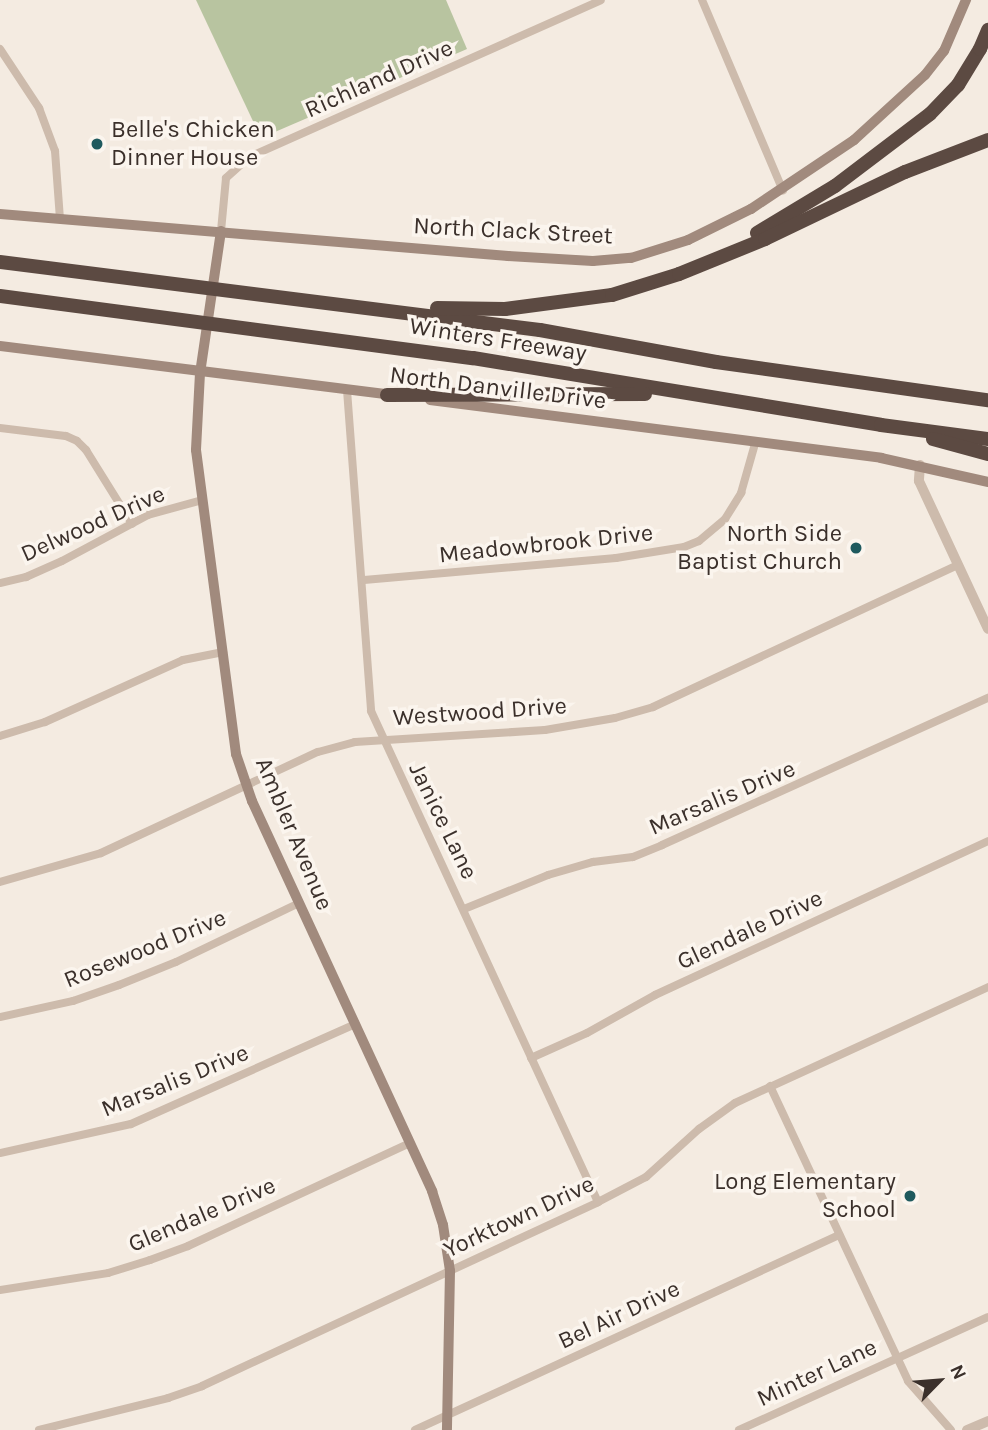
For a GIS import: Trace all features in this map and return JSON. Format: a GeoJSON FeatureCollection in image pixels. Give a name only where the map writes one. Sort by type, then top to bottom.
{"type":"FeatureCollection","features":[{"type":"Feature","properties":{"kind":"highway"},"geometry":{"type":"LineString","coordinates":[[679,274],[770,226],[835,186],[895,142],[930,114],[958,85],[988,30]]}},
{"type":"Feature","properties":{"kind":"highway"},"geometry":{"type":"LineString","coordinates":[[350,304],[444,308],[530,307],[612,295],[679,274],[765,239],[905,172],[988,140]]}},
{"type":"Feature","properties":{"kind":"highway","name":"Winters Freeway"},"geometry":{"type":"LineString","coordinates":[[0,262],[540,330],[730,364],[988,400]]}},
{"type":"Feature","properties":{"kind":"highway","name":"Winters Freeway"},"geometry":{"type":"LineString","coordinates":[[0,296],[473,358],[881,425],[988,439]]}},
{"type":"Feature","properties":{"kind":"highway"},"geometry":{"type":"LineString","coordinates":[[387,395],[620,393],[708,397]]}},
{"type":"Feature","properties":{"kind":"highway"},"geometry":{"type":"LineString","coordinates":[[881,425],[988,454]]}},
{"type":"Feature","properties":{"kind":"main road","name":"North Clack Street"},"geometry":{"type":"LineString","coordinates":[[0,214],[593,261],[631,258],[688,240],[783,191],[854,140],[925,75],[944,51],[966,0]]}},
{"type":"Feature","properties":{"kind":"main road","name":"Ambler Avenue"},"geometry":{"type":"LineString","coordinates":[[221,231],[200,373],[197,450],[236,754],[246,785],[410,1143],[443,1225],[450,1270],[447,1430]]}},
{"type":"Feature","properties":{"kind":"main road","name":"North Danville Drive"},"geometry":{"type":"LineString","coordinates":[[0,346],[920,465],[988,482]]}},
{"type":"Feature","properties":{"kind":"street","name":"Richland Drive"},"geometry":{"type":"LineString","coordinates":[[221,231],[226,178],[249,157],[601,0]]}},
{"type":"Feature","properties":{"kind":"street"},"geometry":{"type":"LineString","coordinates":[[702,0],[783,191]]}},
{"type":"Feature","properties":{"kind":"street"},"geometry":{"type":"LineString","coordinates":[[0,49],[39,108],[55,151],[60,219]]}},
{"type":"Feature","properties":{"kind":"street","name":"Janice Lane"},"geometry":{"type":"LineString","coordinates":[[347,390],[364,580],[368,696],[382,739],[464,909],[597,1202]]}},
{"type":"Feature","properties":{"kind":"street"},"geometry":{"type":"LineString","coordinates":[[0,428],[66,436],[77,441],[86,450],[132,524]]}},
{"type":"Feature","properties":{"kind":"street","name":"Meadowbrook Drive"},"geometry":{"type":"LineString","coordinates":[[364,580],[616,558],[684,547],[699,541],[725,519],[741,493],[755,444]]}},
{"type":"Feature","properties":{"kind":"street"},"geometry":{"type":"LineString","coordinates":[[920,465],[919,481],[988,629]]}},
{"type":"Feature","properties":{"kind":"street","name":"Delwood Drive"},"geometry":{"type":"LineString","coordinates":[[0,583],[26,577],[62,561],[168,508],[202,500]]}},
{"type":"Feature","properties":{"kind":"street","name":"Westwood Drive"},"geometry":{"type":"LineString","coordinates":[[0,882],[101,853],[318,752],[355,742],[545,730],[615,718],[653,707],[958,565]]}},
{"type":"Feature","properties":{"kind":"street"},"geometry":{"type":"LineString","coordinates":[[0,736],[45,722],[183,660],[223,652]]}},
{"type":"Feature","properties":{"kind":"street","name":"Marsalis Drive"},"geometry":{"type":"LineString","coordinates":[[464,909],[548,875],[593,862],[633,857],[853,762],[988,698]]}},
{"type":"Feature","properties":{"kind":"street","name":"Glendale Drive"},"geometry":{"type":"LineString","coordinates":[[531,1058],[587,1033],[655,995],[988,841]]}},
{"type":"Feature","properties":{"kind":"street","name":"Rosewood Drive"},"geometry":{"type":"LineString","coordinates":[[0,1017],[73,1000],[119,985],[176,962],[299,904]]}},
{"type":"Feature","properties":{"kind":"street","name":"Yorktown Drive"},"geometry":{"type":"LineString","coordinates":[[39,1430],[168,1398],[202,1386],[597,1202],[646,1177],[699,1129],[735,1103],[988,987]]}},
{"type":"Feature","properties":{"kind":"street","name":"Marsalis Drive"},"geometry":{"type":"LineString","coordinates":[[0,1153],[131,1125],[356,1024]]}},
{"type":"Feature","properties":{"kind":"street"},"geometry":{"type":"LineString","coordinates":[[771,1086],[908,1381],[951,1430]]}},
{"type":"Feature","properties":{"kind":"street","name":"Glendale Drive"},"geometry":{"type":"LineString","coordinates":[[0,1290],[108,1273],[150,1260],[188,1246],[410,1143]]}},
{"type":"Feature","properties":{"kind":"street","name":"Bel Air Drive"},"geometry":{"type":"LineString","coordinates":[[415,1430],[839,1235]]}},
{"type":"Feature","properties":{"kind":"street","name":"Minter Lane"},"geometry":{"type":"LineString","coordinates":[[739,1430],[988,1317]]}},
{"type":"Feature","properties":{"kind":"street"},"geometry":{"type":"LineString","coordinates":[[967,1430],[988,1421]]}},
{"type":"Feature","properties":{"kind":"green space"},"geometry":{"type":"Polygon","coordinates":[[[196,0],[446,0],[467,49],[261,138],[196,0]]]}},
{"type":"Feature","properties":{"kind":"place","name":"Belle's Chicken Dinner House"},"geometry":{"type":"Point","coordinates":[97,144]}},
{"type":"Feature","properties":{"kind":"place","name":"North Side Baptist Church"},"geometry":{"type":"Point","coordinates":[856,548]}},
{"type":"Feature","properties":{"kind":"place","name":"Long Elementary School"},"geometry":{"type":"Point","coordinates":[910,1196]}}]}
